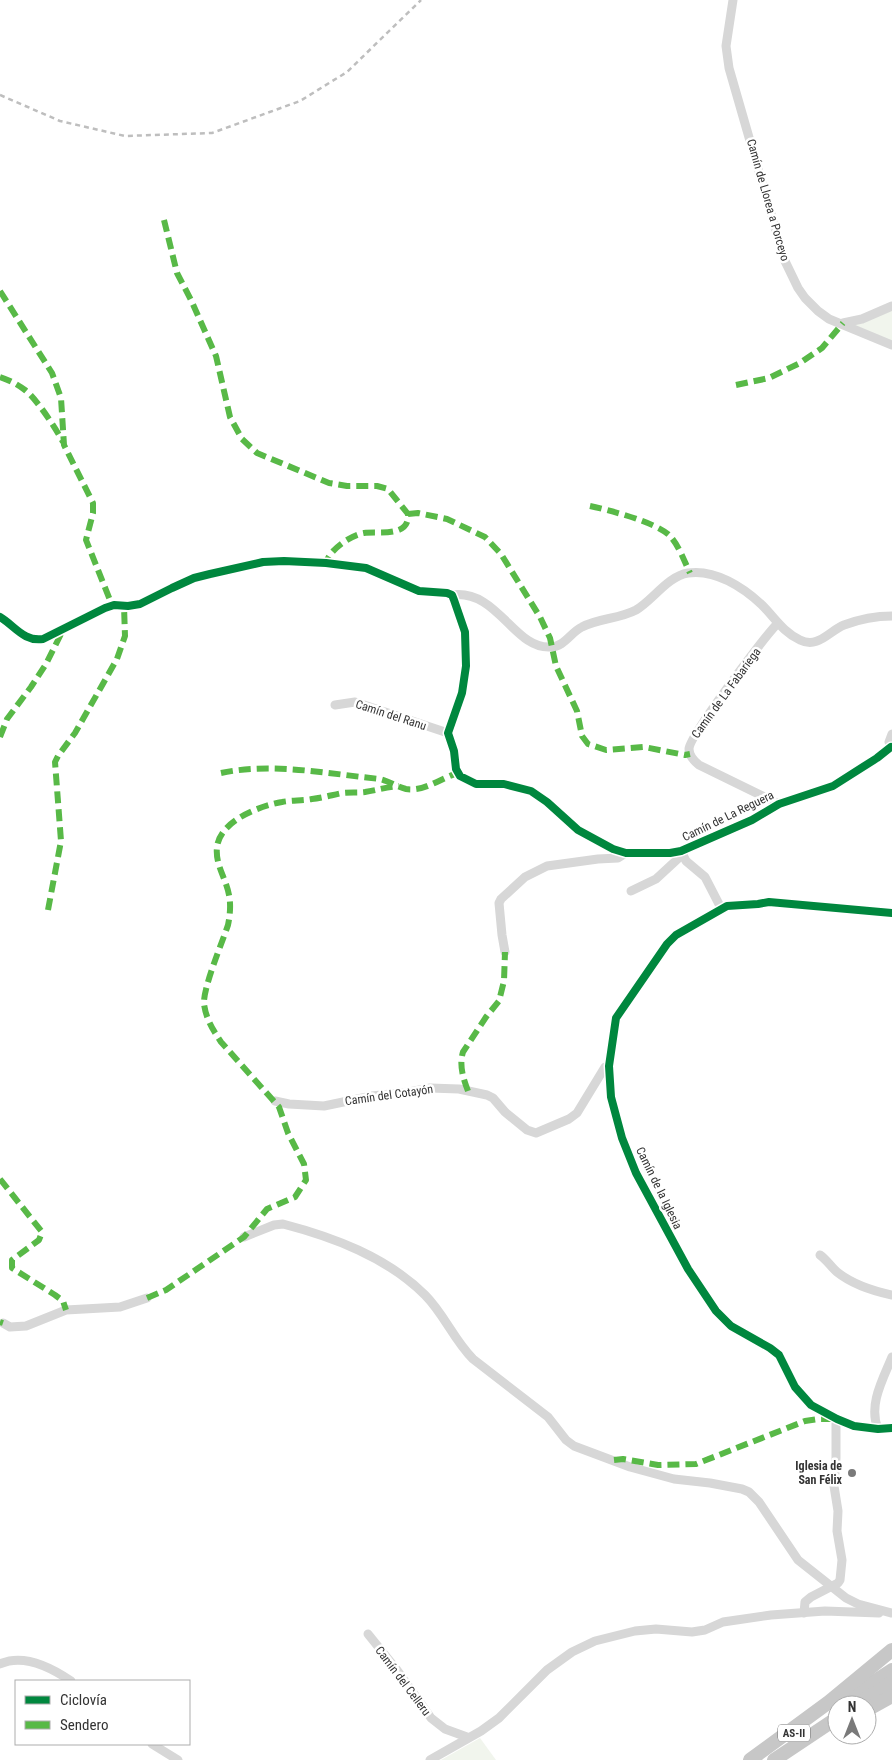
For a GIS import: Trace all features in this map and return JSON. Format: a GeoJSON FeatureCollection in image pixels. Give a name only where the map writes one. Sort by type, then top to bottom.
{"type":"FeatureCollection","features":[{"type":"Feature","properties":{"kind":"highway"},"geometry":{"type":"LineString","coordinates":[[751,1760],[829,1702],[892,1650]]}},
{"type":"Feature","properties":{"kind":"highway","name":"AS-II"},"geometry":{"type":"LineString","coordinates":[[853,1695],[892,1670]]}},
{"type":"Feature","properties":{"kind":"highway"},"geometry":{"type":"LineString","coordinates":[[872,1695],[892,1682]]}},
{"type":"Feature","properties":{"kind":"highway"},"geometry":{"type":"LineString","coordinates":[[877,1704],[892,1696]]}},
{"type":"Feature","properties":{"kind":"highway","name":"AS-II"},"geometry":{"type":"LineString","coordinates":[[751,1760],[827,1711]]}},
{"type":"Feature","properties":{"kind":"highway","name":"AS-II"},"geometry":{"type":"LineString","coordinates":[[774,1760],[827,1725]]}},
{"type":"Feature","properties":{"kind":"highway"},"geometry":{"type":"LineString","coordinates":[[778,1760],[827,1733]]}},
{"type":"Feature","properties":{"kind":"street","name":"Camín de Llorea a Porceyo"},"geometry":{"type":"LineString","coordinates":[[733,0],[726,46],[729,68],[784,259],[805,298],[829,319],[843,323],[892,345]]}},
{"type":"Feature","properties":{"kind":"street"},"geometry":{"type":"LineString","coordinates":[[843,323],[862,319],[892,306]]}},
{"type":"Feature","properties":{"kind":"street"},"geometry":{"type":"LineString","coordinates":[[0,617],[22,635],[35,640],[43,639],[105,608],[114,605],[128,606],[140,604],[194,578],[263,562],[302,561],[360,566],[419,591],[443,592],[452,595],[459,594],[476,597],[490,606],[503,619],[537,645],[552,647],[561,644],[584,625],[625,615],[637,610],[684,574],[696,573],[717,576],[739,588],[762,605],[786,632],[802,641],[810,643],[821,640],[843,626],[865,618],[892,616]]}},
{"type":"Feature","properties":{"kind":"street"},"geometry":{"type":"LineString","coordinates":[[448,733],[462,693],[466,666],[465,632],[452,595]]}},
{"type":"Feature","properties":{"kind":"street","name":"Camín de La Fabariega"},"geometry":{"type":"LineString","coordinates":[[777,624],[694,736],[689,749],[692,758],[699,765],[779,804]]}},
{"type":"Feature","properties":{"kind":"street","name":"Camín del Ranu"},"geometry":{"type":"LineString","coordinates":[[334,705],[355,702],[448,733]]}},
{"type":"Feature","properties":{"kind":"street","name":"Camín de La Reguera"},"geometry":{"type":"LineString","coordinates":[[448,733],[454,751],[456,769],[460,776],[476,784],[504,784],[531,792],[548,802],[588,837],[626,853],[682,853],[752,820],[779,804],[833,786],[878,758],[891,747]]}},
{"type":"Feature","properties":{"kind":"street"},"geometry":{"type":"LineString","coordinates":[[891,747],[889,742],[892,734]]}},
{"type":"Feature","properties":{"kind":"street"},"geometry":{"type":"LineString","coordinates":[[505,952],[499,903],[501,898],[525,877],[535,871],[557,864],[618,858],[626,853]]}},
{"type":"Feature","properties":{"kind":"street"},"geometry":{"type":"LineString","coordinates":[[631,891],[656,879],[682,853],[686,861],[705,877],[721,908]]}},
{"type":"Feature","properties":{"kind":"street","name":"Camín de la Iglesia"},"geometry":{"type":"LineString","coordinates":[[892,913],[768,902],[733,904],[721,908],[676,935],[667,944],[616,1018],[609,1066],[610,1097],[622,1138],[636,1173],[688,1269],[724,1319],[731,1326],[770,1348],[779,1356],[795,1387],[811,1405],[854,1426],[878,1429],[892,1428]]}},
{"type":"Feature","properties":{"kind":"street","name":"Camín del Cotayón"},"geometry":{"type":"LineString","coordinates":[[275,1101],[289,1104],[324,1106],[372,1096],[430,1088],[459,1090],[487,1095],[493,1098],[505,1112],[526,1130],[536,1133],[569,1119],[577,1113],[592,1086],[605,1067],[609,1066]]}},
{"type":"Feature","properties":{"kind":"street"},"geometry":{"type":"LineString","coordinates":[[244,1237],[274,1225],[282,1224],[336,1241],[385,1264],[426,1295],[463,1348],[473,1359],[548,1417],[566,1440],[574,1446],[674,1479],[710,1483],[749,1492],[759,1502],[798,1560],[846,1598],[858,1604],[892,1613]]}},
{"type":"Feature","properties":{"kind":"street"},"geometry":{"type":"LineString","coordinates":[[820,1255],[837,1272],[850,1280],[875,1291],[892,1295]]}},
{"type":"Feature","properties":{"kind":"street"},"geometry":{"type":"LineString","coordinates":[[3,1323],[10,1327],[26,1326],[66,1310],[120,1306],[147,1298]]}},
{"type":"Feature","properties":{"kind":"street"},"geometry":{"type":"LineString","coordinates":[[878,1429],[874,1416],[875,1403],[892,1357]]}},
{"type":"Feature","properties":{"kind":"street"},"geometry":{"type":"LineString","coordinates":[[804,1613],[805,1602],[840,1580],[842,1560],[837,1531],[838,1511],[834,1486],[837,1419]]}},
{"type":"Feature","properties":{"kind":"street"},"geometry":{"type":"LineString","coordinates":[[430,1760],[467,1737],[481,1731],[498,1718],[547,1670],[572,1652],[595,1641],[656,1629],[692,1632],[705,1630],[724,1622],[746,1618],[832,1611],[892,1613]]}},
{"type":"Feature","properties":{"kind":"street","name":"Camín del Celleru"},"geometry":{"type":"LineString","coordinates":[[368,1634],[397,1670],[431,1718],[445,1729],[467,1737]]}},
{"type":"Feature","properties":{"kind":"street"},"geometry":{"type":"LineString","coordinates":[[0,1664],[23,1660],[52,1668],[70,1680]]}},
{"type":"Feature","properties":{"kind":"street"},"geometry":{"type":"LineString","coordinates":[[154,1745],[177,1760]]}},
{"type":"Feature","properties":{"kind":"shaded area"},"geometry":{"type":"Polygon","coordinates":[[[892,306],[892,342],[850,328],[862,319],[892,306]]]}},
{"type":"Feature","properties":{"kind":"shaded area"},"geometry":{"type":"Polygon","coordinates":[[[480,1738],[496,1760],[441,1760],[480,1738]]]}},
{"type":"Feature","properties":{"kind":"railway"},"geometry":{"type":"LineString","coordinates":[[0,95],[60,121],[125,136],[212,133],[300,101],[347,72],[421,0]]}},
{"type":"Feature","properties":{"kind":"marked path"},"geometry":{"type":"LineString","coordinates":[[164,220],[177,273],[216,356],[230,417],[242,439],[257,453],[329,483],[347,486],[377,486],[388,489],[408,514],[407,522],[399,530],[359,534],[336,548],[326,563]]}},
{"type":"Feature","properties":{"kind":"marked path"},"geometry":{"type":"LineString","coordinates":[[0,291],[52,373],[61,398],[64,445],[93,503],[93,513],[86,540],[110,600],[114,605]]}},
{"type":"Feature","properties":{"kind":"marked path"},"geometry":{"type":"LineString","coordinates":[[736,385],[769,378],[800,363],[822,348],[843,323]]}},
{"type":"Feature","properties":{"kind":"marked path"},"geometry":{"type":"LineString","coordinates":[[0,377],[16,384],[30,394],[46,414],[63,442]]}},
{"type":"Feature","properties":{"kind":"marked path"},"geometry":{"type":"LineString","coordinates":[[590,506],[631,517],[662,530],[676,543],[690,573]]}},
{"type":"Feature","properties":{"kind":"marked path"},"geometry":{"type":"LineString","coordinates":[[408,514],[418,513],[447,519],[485,537],[501,554],[540,617],[550,638],[556,666],[577,711],[582,736],[588,744],[606,750],[644,747],[685,755],[690,754]]}},
{"type":"Feature","properties":{"kind":"marked path"},"geometry":{"type":"LineString","coordinates":[[48,910],[61,841],[55,762],[75,733],[117,659],[125,636],[124,606]]}},
{"type":"Feature","properties":{"kind":"marked path"},"geometry":{"type":"LineString","coordinates":[[0,737],[7,719],[46,664],[63,630]]}},
{"type":"Feature","properties":{"kind":"marked path"},"geometry":{"type":"LineString","coordinates":[[221,773],[260,769],[300,770],[380,779],[406,789],[426,787],[458,773]]}},
{"type":"Feature","properties":{"kind":"marked path"},"geometry":{"type":"LineString","coordinates":[[147,1298],[166,1290],[244,1237],[267,1209],[295,1197],[306,1180],[304,1164],[288,1133],[279,1107],[221,1042],[206,1015],[204,1004],[206,987],[228,925],[230,914],[228,889],[219,866],[217,854],[220,838],[225,830],[242,816],[273,804],[399,786]]}},
{"type":"Feature","properties":{"kind":"marked path"},"geometry":{"type":"LineString","coordinates":[[468,1091],[462,1072],[463,1052],[499,1001],[504,981],[505,952]]}},
{"type":"Feature","properties":{"kind":"marked path"},"geometry":{"type":"LineString","coordinates":[[0,1179],[42,1232],[39,1240],[12,1260],[12,1268],[63,1301],[66,1310]]}},
{"type":"Feature","properties":{"kind":"marked path"},"geometry":{"type":"LineString","coordinates":[[614,1460],[623,1459],[658,1465],[696,1464],[805,1421],[832,1419]]}},
{"type":"Feature","properties":{"kind":"cycle path"},"geometry":{"type":"LineString","coordinates":[[0,617],[25,636],[43,639],[105,608],[114,605],[128,606],[140,604],[194,578],[263,562],[326,563],[366,568],[419,591],[447,593],[452,595],[465,632],[466,666],[462,693],[448,733],[454,751],[456,769],[460,776],[476,784],[504,784],[531,791],[547,802],[578,830],[613,849],[626,853],[670,853],[681,851],[752,820],[779,804],[833,786],[891,747]]}},
{"type":"Feature","properties":{"kind":"cycle path"},"geometry":{"type":"LineString","coordinates":[[892,913],[769,902],[727,906],[676,935],[667,944],[616,1018],[609,1066],[611,1097],[622,1138],[636,1173],[688,1269],[716,1311],[731,1326],[779,1355],[795,1387],[811,1405],[854,1426],[878,1429],[892,1428]]}},
{"type":"Feature","properties":{"kind":"place","name":"Iglesia de San Félix"},"geometry":{"type":"Point","coordinates":[852,1473]}}]}
